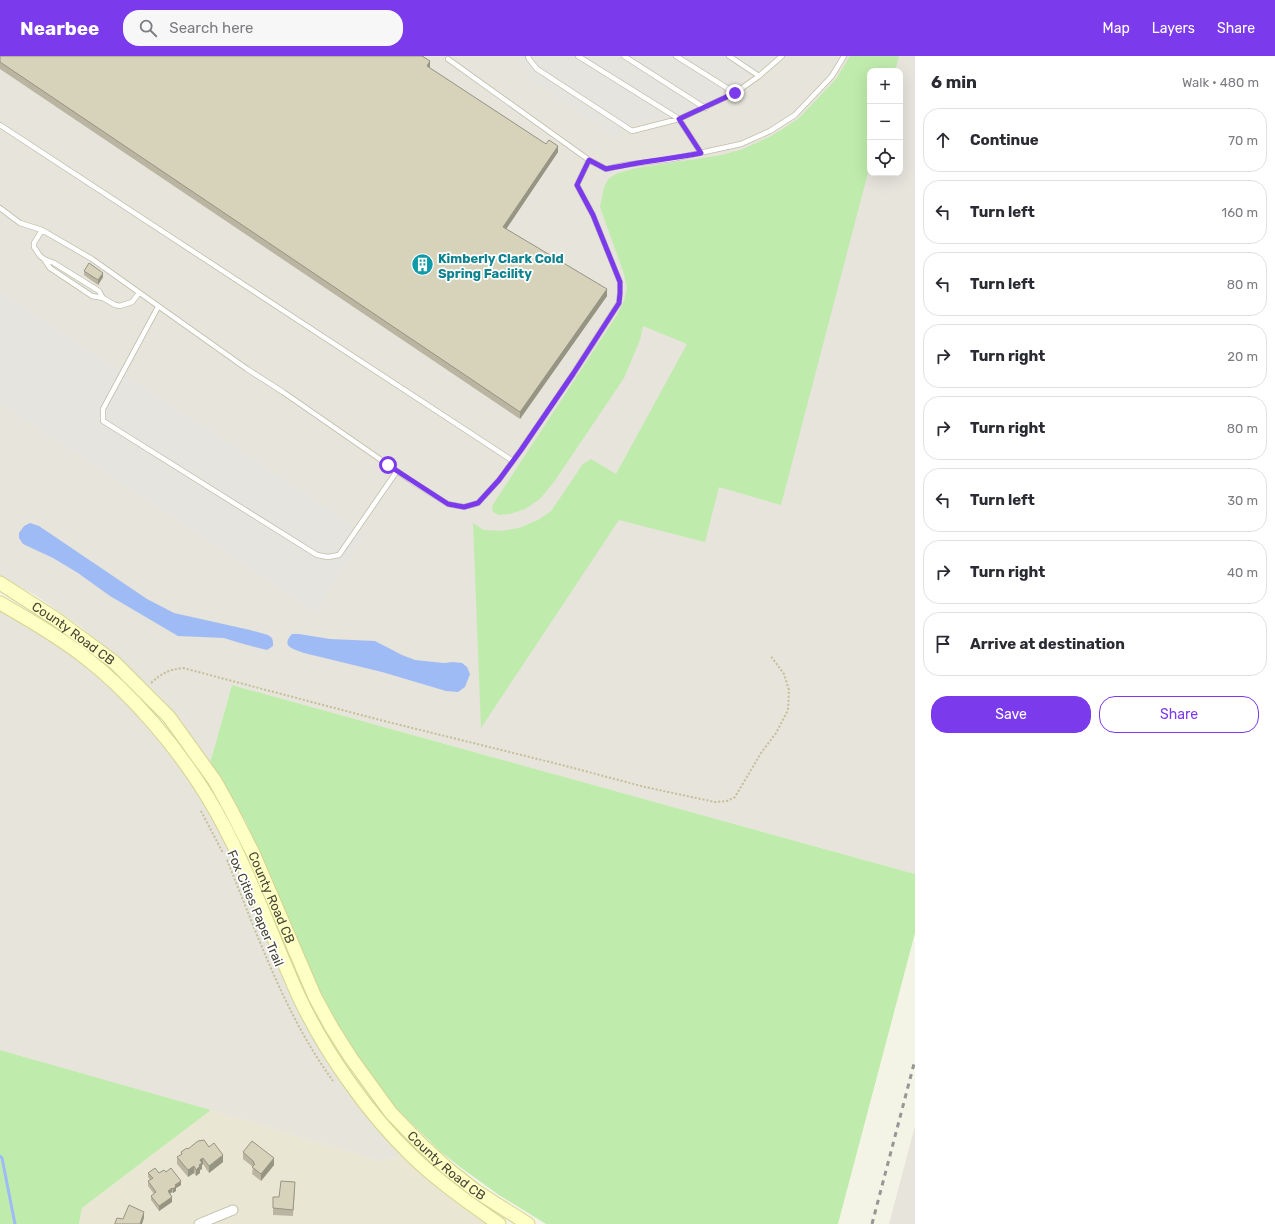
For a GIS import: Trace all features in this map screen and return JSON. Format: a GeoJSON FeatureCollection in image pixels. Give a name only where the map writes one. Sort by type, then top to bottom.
{"type":"FeatureCollection","features":[{"type":"Feature","properties":{"kind":"main road","name":"County Road CB"},"geometry":{"type":"LineString","coordinates":[[0,583],[56,618],[114,662],[169,717],[215,781],[230,808],[253,853],[315,997],[351,1058],[387,1108],[421,1144],[448,1169],[476,1191],[528,1224]]}},
{"type":"Feature","properties":{"kind":"main road","name":"County Road CB"},"geometry":{"type":"LineString","coordinates":[[0,603],[51,633],[87,659],[115,683],[158,729],[191,772],[221,821],[239,858],[300,999],[317,1032],[360,1097],[412,1156],[467,1202],[499,1224]]}},
{"type":"Feature","properties":{"kind":"street"},"geometry":{"type":"LineString","coordinates":[[199,1224],[233,1210]]}},
{"type":"Feature","properties":{"kind":"lane"},"geometry":{"type":"LineString","coordinates":[[528,56],[538,69],[632,131],[679,119],[705,108],[735,93],[759,76],[782,56]]}},
{"type":"Feature","properties":{"kind":"lane"},"geometry":{"type":"LineString","coordinates":[[578,56],[679,119],[701,153]]}},
{"type":"Feature","properties":{"kind":"lane"},"geometry":{"type":"LineString","coordinates":[[624,56],[705,108]]}},
{"type":"Feature","properties":{"kind":"lane"},"geometry":{"type":"LineString","coordinates":[[676,56],[735,93]]}},
{"type":"Feature","properties":{"kind":"lane"},"geometry":{"type":"LineString","coordinates":[[729,56],[759,76]]}},
{"type":"Feature","properties":{"kind":"lane"},"geometry":{"type":"LineString","coordinates":[[448,59],[589,160],[606,169],[624,165],[672,159],[741,144],[770,131],[795,115],[832,76],[844,56]]}},
{"type":"Feature","properties":{"kind":"lane"},"geometry":{"type":"LineString","coordinates":[[0,125],[513,461]]}},
{"type":"Feature","properties":{"kind":"lane"},"geometry":{"type":"LineString","coordinates":[[0,208],[20,223],[42,230],[92,259],[158,307],[397,471],[448,504],[464,507],[478,503],[499,480],[573,374],[619,303],[620,282],[593,215],[577,185],[589,160]]}},
{"type":"Feature","properties":{"kind":"lane"},"geometry":{"type":"LineString","coordinates":[[42,230],[34,243],[37,252],[50,268],[92,296],[103,298],[115,305],[120,306],[132,302],[138,293]]}},
{"type":"Feature","properties":{"kind":"lane"},"geometry":{"type":"LineString","coordinates":[[44,259],[54,263],[99,291],[103,298]]}},
{"type":"Feature","properties":{"kind":"lane"},"geometry":{"type":"LineString","coordinates":[[158,307],[103,409],[103,421],[317,556],[328,557],[339,555],[397,471]]}},
{"type":"Feature","properties":{"kind":"path"},"geometry":{"type":"LineString","coordinates":[[142,690],[158,677],[170,670],[183,668],[387,722],[645,787],[715,802],[727,801],[735,797],[788,710],[789,690],[784,674],[770,655]]}},
{"type":"Feature","properties":{"kind":"path","name":"Fox Cities Paper Trail"},"geometry":{"type":"LineString","coordinates":[[201,810],[225,856],[274,976],[315,1054],[334,1082]]}},
{"type":"Feature","properties":{"kind":"shaded area","name":"Kimberly Clark Cold Spring Facility"},"geometry":{"type":"Polygon","coordinates":[[[0,56],[915,56],[915,874],[232,685],[210,763],[182,722],[157,694],[126,665],[81,627],[35,595],[0,576],[0,56]]]}},
{"type":"Feature","properties":{"kind":"shaded area"},"geometry":{"type":"Polygon","coordinates":[[[520,56],[774,56],[759,70],[716,98],[689,111],[632,125],[615,137],[529,79],[529,71],[521,60],[520,56]]]}},
{"type":"Feature","properties":{"kind":"shaded area"},"geometry":{"type":"Polygon","coordinates":[[[0,292],[366,534],[315,612],[0,403],[0,292]]]}},
{"type":"Feature","properties":{"kind":"shaded area"},"geometry":{"type":"Polygon","coordinates":[[[0,610],[51,639],[98,674],[146,724],[180,766],[206,806],[226,843],[301,1017],[326,1058],[358,1105],[402,1154],[382,1162],[211,1110],[0,1050],[0,610]]]}},
{"type":"Feature","properties":{"kind":"shaded area"},"geometry":{"type":"Polygon","coordinates":[[[211,1110],[382,1162],[402,1154],[492,1224],[79,1224],[82,1208],[211,1110]]]}},
{"type":"Feature","properties":{"kind":"shaded area"},"geometry":{"type":"Polygon","coordinates":[[[915,1126],[915,1224],[889,1224],[915,1126]]]}},
{"type":"Feature","properties":{"kind":"green space"},"geometry":{"type":"Polygon","coordinates":[[[850,56],[899,56],[896,68],[867,68],[867,176],[781,505],[719,487],[705,542],[619,520],[481,728],[473,523],[484,530],[500,531],[519,528],[538,520],[551,511],[583,464],[591,459],[616,474],[687,344],[643,326],[640,340],[624,378],[554,482],[540,499],[525,509],[510,514],[499,515],[493,512],[492,506],[617,315],[624,301],[627,288],[624,274],[600,207],[604,187],[609,178],[618,173],[637,168],[722,155],[743,149],[773,135],[798,119],[836,79],[850,56]]]}},
{"type":"Feature","properties":{"kind":"green space"},"geometry":{"type":"Polygon","coordinates":[[[232,685],[915,874],[915,933],[838,1224],[546,1224],[499,1195],[441,1152],[397,1109],[369,1075],[353,1051],[325,1003],[302,956],[246,822],[210,763],[232,685]]]}},
{"type":"Feature","properties":{"kind":"green space"},"geometry":{"type":"Polygon","coordinates":[[[0,1050],[211,1110],[82,1208],[79,1224],[0,1224],[0,1050]]]}},
{"type":"Feature","properties":{"kind":"water"},"geometry":{"type":"Polygon","coordinates":[[[30,523],[39,526],[147,599],[174,613],[268,635],[272,638],[273,646],[267,650],[224,638],[178,636],[110,596],[78,573],[53,558],[23,544],[19,538],[19,533],[24,526],[30,523]]]}},
{"type":"Feature","properties":{"kind":"water"},"geometry":{"type":"Polygon","coordinates":[[[292,634],[330,639],[375,641],[415,660],[462,663],[467,667],[470,674],[465,687],[458,692],[446,691],[382,672],[304,653],[288,645],[287,642],[292,634]]]}},
{"type":"Feature","properties":{"kind":"building","name":"Kimberly Clark Cold Spring Facility"},"geometry":{"type":"Polygon","coordinates":[[[0,56],[422,56],[430,61],[427,66],[546,144],[549,140],[558,146],[503,227],[607,289],[520,412],[0,62],[0,56]]]}},
{"type":"Feature","properties":{"kind":"building"},"geometry":{"type":"Polygon","coordinates":[[[89,263],[103,273],[98,280],[84,271],[89,263]]]}},
{"type":"Feature","properties":{"kind":"building"},"geometry":{"type":"Polygon","coordinates":[[[204,1140],[209,1147],[214,1143],[223,1155],[209,1166],[203,1158],[200,1160],[202,1163],[196,1170],[194,1166],[188,1170],[177,1157],[182,1154],[181,1152],[187,1148],[188,1149],[198,1141],[204,1140]]]}},
{"type":"Feature","properties":{"kind":"building"},"geometry":{"type":"Polygon","coordinates":[[[252,1141],[274,1158],[261,1174],[252,1167],[255,1164],[253,1163],[254,1162],[243,1152],[252,1141]]]}},
{"type":"Feature","properties":{"kind":"building"},"geometry":{"type":"Polygon","coordinates":[[[155,1168],[159,1173],[164,1170],[166,1172],[171,1168],[181,1181],[175,1185],[176,1186],[173,1189],[172,1188],[168,1191],[172,1197],[159,1206],[151,1196],[156,1192],[148,1181],[153,1178],[148,1173],[155,1168]]]}},
{"type":"Feature","properties":{"kind":"building"},"geometry":{"type":"Polygon","coordinates":[[[281,1181],[295,1182],[293,1210],[273,1208],[273,1197],[279,1197],[281,1181]]]}},
{"type":"Feature","properties":{"kind":"building"},"geometry":{"type":"Polygon","coordinates":[[[129,1205],[144,1212],[140,1224],[115,1224],[117,1218],[123,1219],[129,1205]]]}},
{"type":"Feature","properties":{"kind":"waterway"},"geometry":{"type":"LineString","coordinates":[[0,1156],[2,1158],[15,1224]]}},
{"type":"Feature","properties":{"kind":"railway"},"geometry":{"type":"LineString","coordinates":[[872,1224],[915,1060]]}},
{"type":"Feature","properties":{"kind":"place","name":"Kimberly Clark Cold Spring Facility"},"geometry":{"type":"Point","coordinates":[423,265]}},
{"type":"Feature","properties":{"kind":"route"},"geometry":{"type":"LineString","coordinates":[[388,465],[448,504],[464,507],[478,503],[499,480],[521,450],[619,303],[620,282],[593,215],[577,185],[589,160],[606,169],[701,153],[679,119],[735,93]]}}]}
